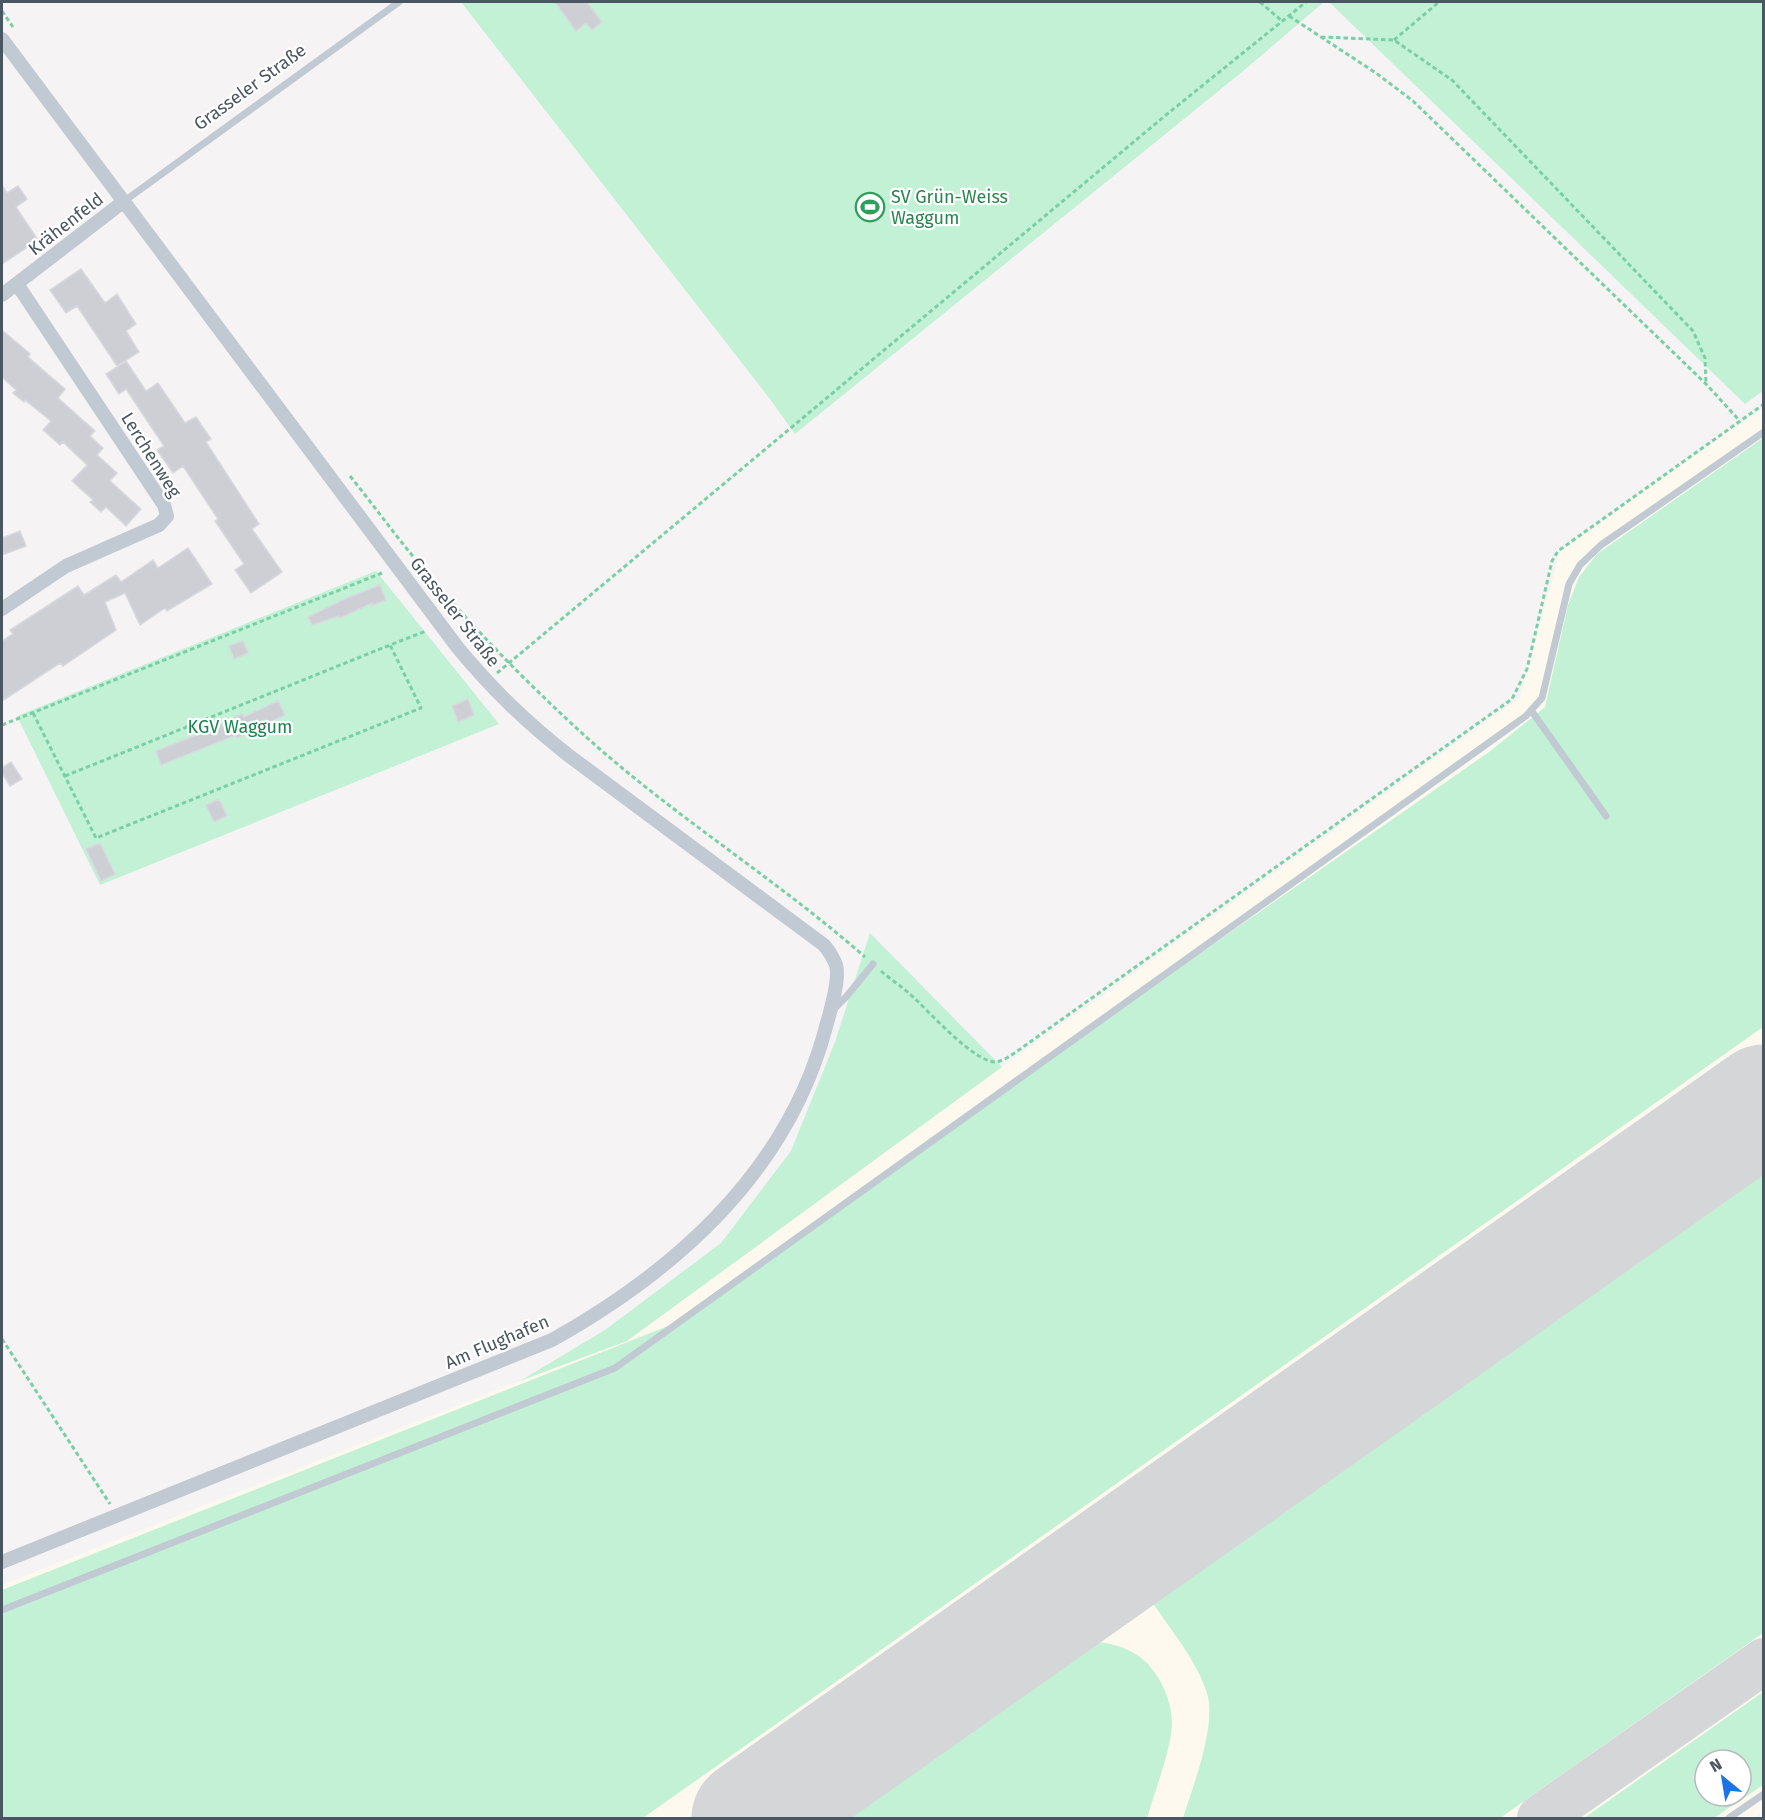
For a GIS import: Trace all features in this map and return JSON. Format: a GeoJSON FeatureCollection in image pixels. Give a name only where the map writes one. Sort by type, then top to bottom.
{"type":"FeatureCollection","features":[{"type":"Feature","properties":{"kind":"street","name":"Grasseler Straße"},"geometry":{"type":"LineString","coordinates":[[2,39],[486,682],[529,724],[568,755],[824,945],[836,966]]}},
{"type":"Feature","properties":{"kind":"street","name":"Krähenfeld"},"geometry":{"type":"LineString","coordinates":[[2,295],[123,202]]}},
{"type":"Feature","properties":{"kind":"street","name":"Lerchenweg"},"geometry":{"type":"LineString","coordinates":[[2,609],[66,566],[159,525],[167,516],[164,505],[17,284]]}},
{"type":"Feature","properties":{"kind":"street","name":"Am Flughafen"},"geometry":{"type":"LineString","coordinates":[[2,1562],[552,1340],[595,1316],[634,1289],[672,1260],[707,1228],[745,1186],[772,1145],[801,1097],[823,1040],[830,1013],[836,966]]}},
{"type":"Feature","properties":{"kind":"lane","name":"Grasseler Straße"},"geometry":{"type":"LineString","coordinates":[[123,202],[399,2]]}},
{"type":"Feature","properties":{"kind":"lane"},"geometry":{"type":"LineString","coordinates":[[2,1610],[615,1368],[1526,716],[1542,698],[1569,584],[1580,565],[1601,545],[1764,432]]}},
{"type":"Feature","properties":{"kind":"lane"},"geometry":{"type":"LineString","coordinates":[[1531,710],[1606,816]]}},
{"type":"Feature","properties":{"kind":"lane"},"geometry":{"type":"LineString","coordinates":[[830,1013],[873,964]]}},
{"type":"Feature","properties":{"kind":"lane"},"geometry":{"type":"LineString","coordinates":[[1729,1818],[1764,1794]]}},
{"type":"Feature","properties":{"kind":"path"},"geometry":{"type":"LineString","coordinates":[[1260,2],[1282,21]]}},
{"type":"Feature","properties":{"kind":"path"},"geometry":{"type":"LineString","coordinates":[[486,682],[1139,138],[1306,2]]}},
{"type":"Feature","properties":{"kind":"path"},"geometry":{"type":"LineString","coordinates":[[1394,40],[1439,2]]}},
{"type":"Feature","properties":{"kind":"path"},"geometry":{"type":"LineString","coordinates":[[2,11],[14,27]]}},
{"type":"Feature","properties":{"kind":"path"},"geometry":{"type":"LineString","coordinates":[[1289,16],[1376,73],[1413,101],[1706,384],[1740,420]]}},
{"type":"Feature","properties":{"kind":"path"},"geometry":{"type":"LineString","coordinates":[[1320,37],[1394,40],[1452,80],[1693,331],[1705,358],[1706,384]]}},
{"type":"Feature","properties":{"kind":"path"},"geometry":{"type":"LineString","coordinates":[[350,475],[420,566],[510,662],[584,735],[650,791],[807,910],[909,994],[974,1053],[995,1062],[1016,1052],[1512,699],[1527,669],[1552,561],[1558,551],[1764,404]]}},
{"type":"Feature","properties":{"kind":"path"},"geometry":{"type":"LineString","coordinates":[[2,725],[397,566]]}},
{"type":"Feature","properties":{"kind":"path"},"geometry":{"type":"LineString","coordinates":[[65,776],[441,624]]}},
{"type":"Feature","properties":{"kind":"path"},"geometry":{"type":"LineString","coordinates":[[33,713],[96,838],[421,708],[390,645]]}},
{"type":"Feature","properties":{"kind":"path"},"geometry":{"type":"LineString","coordinates":[[2,1339],[117,1515]]}},
{"type":"Feature","properties":{"kind":"shaded area"},"geometry":{"type":"Polygon","coordinates":[[[1763,408],[1763,1812],[1754,1818],[2,1818],[2,1585],[626,1339],[967,1092],[1520,698],[1560,551],[1763,408]]]}},
{"type":"Feature","properties":{"kind":"green space","name":"SV Grün-Weiss Waggum"},"geometry":{"type":"Polygon","coordinates":[[[461,2],[1324,2],[1242,72],[795,434],[461,2]]]}},
{"type":"Feature","properties":{"kind":"green space"},"geometry":{"type":"Polygon","coordinates":[[[1329,2],[1763,2],[1763,391],[1745,404],[1329,2]]]}},
{"type":"Feature","properties":{"kind":"green space"},"geometry":{"type":"Polygon","coordinates":[[[1763,438],[1763,1027],[643,1818],[2,1818],[2,1590],[688,1318],[1159,982],[1489,752],[1545,707],[1568,605],[1579,577],[1597,554],[1763,438]]]}},
{"type":"Feature","properties":{"kind":"green space","name":"KGV Waggum"},"geometry":{"type":"Polygon","coordinates":[[[376,571],[499,724],[100,885],[17,716],[376,571]]]}},
{"type":"Feature","properties":{"kind":"green space"},"geometry":{"type":"Polygon","coordinates":[[[870,933],[1002,1067],[627,1341],[520,1381],[605,1330],[721,1243],[791,1151],[835,1042],[870,933]]]}},
{"type":"Feature","properties":{"kind":"green space"},"geometry":{"type":"Polygon","coordinates":[[[1763,1172],[1763,1633],[1500,1818],[1183,1818],[1206,1741],[1208,1697],[1192,1660],[1152,1602],[1763,1172]]]}},
{"type":"Feature","properties":{"kind":"green space"},"geometry":{"type":"Polygon","coordinates":[[[1097,1642],[1119,1646],[1141,1658],[1149,1665],[1161,1683],[1170,1704],[1171,1736],[1147,1818],[849,1818],[1097,1642]]]}},
{"type":"Feature","properties":{"kind":"green space"},"geometry":{"type":"Polygon","coordinates":[[[1763,1692],[1763,1785],[1753,1792],[1753,1748],[1693,1748],[1693,1808],[1729,1808],[1714,1818],[1584,1818],[1763,1692]]]}},
{"type":"Feature","properties":{"kind":"building"},"geometry":{"type":"Polygon","coordinates":[[[555,2],[587,2],[602,22],[592,30],[586,23],[576,31],[555,2]]]}},
{"type":"Feature","properties":{"kind":"building"},"geometry":{"type":"Polygon","coordinates":[[[2,185],[7,193],[18,186],[27,199],[16,207],[38,240],[2,264],[2,185]]]}},
{"type":"Feature","properties":{"kind":"building"},"geometry":{"type":"Polygon","coordinates":[[[81,269],[105,303],[117,294],[136,324],[126,331],[139,352],[117,366],[77,306],[66,313],[50,290],[81,269]]]}},
{"type":"Feature","properties":{"kind":"building"},"geometry":{"type":"Polygon","coordinates":[[[2,330],[30,354],[28,357],[65,389],[58,398],[95,431],[90,436],[103,448],[97,455],[117,473],[110,481],[141,509],[126,526],[106,507],[101,512],[90,502],[93,500],[72,481],[87,465],[63,442],[60,445],[43,430],[51,421],[13,393],[16,390],[2,377],[2,330]]]}},
{"type":"Feature","properties":{"kind":"building"},"geometry":{"type":"Polygon","coordinates":[[[126,361],[146,391],[158,383],[185,423],[196,417],[211,439],[206,442],[259,524],[252,529],[282,572],[251,593],[235,570],[244,564],[215,521],[218,519],[183,466],[173,473],[157,450],[164,446],[126,389],[119,394],[106,374],[126,361]]]}},
{"type":"Feature","properties":{"kind":"building"},"geometry":{"type":"Polygon","coordinates":[[[20,531],[26,546],[2,555],[2,538],[20,531]]]}},
{"type":"Feature","properties":{"kind":"building"},"geometry":{"type":"Polygon","coordinates":[[[188,548],[212,584],[167,611],[165,608],[140,625],[125,593],[105,602],[116,630],[63,666],[60,663],[2,701],[2,641],[13,634],[10,630],[78,586],[84,595],[116,575],[121,582],[153,560],[158,568],[188,548]]]}},
{"type":"Feature","properties":{"kind":"building"},"geometry":{"type":"Polygon","coordinates":[[[380,585],[386,600],[373,605],[372,603],[340,618],[339,616],[312,625],[308,617],[380,585]]]}},
{"type":"Feature","properties":{"kind":"building"},"geometry":{"type":"Polygon","coordinates":[[[243,641],[248,653],[234,659],[229,646],[243,641]]]}},
{"type":"Feature","properties":{"kind":"building"},"geometry":{"type":"Polygon","coordinates":[[[468,699],[474,715],[458,722],[452,706],[468,699]]]}},
{"type":"Feature","properties":{"kind":"building"},"geometry":{"type":"Polygon","coordinates":[[[278,701],[285,715],[237,738],[236,735],[161,765],[156,751],[230,722],[229,720],[242,714],[244,717],[278,701]]]}},
{"type":"Feature","properties":{"kind":"building"},"geometry":{"type":"Polygon","coordinates":[[[11,762],[22,779],[10,786],[2,773],[2,768],[11,762]]]}},
{"type":"Feature","properties":{"kind":"building"},"geometry":{"type":"Polygon","coordinates":[[[219,799],[227,816],[214,822],[206,805],[219,799]]]}},
{"type":"Feature","properties":{"kind":"building"},"geometry":{"type":"Polygon","coordinates":[[[100,843],[115,874],[101,881],[86,849],[100,843]]]}},
{"type":"Feature","properties":{"kind":"taxiway"},"geometry":{"type":"LineString","coordinates":[[1540,1818],[1764,1661]]}},
{"type":"Feature","properties":{"kind":"runway"},"geometry":{"type":"LineString","coordinates":[[750,1818],[1764,1103]]}},
{"type":"Feature","properties":{"kind":"place","name":"SV Grün-Weiss Waggum"},"geometry":{"type":"Point","coordinates":[870,207]}}]}
